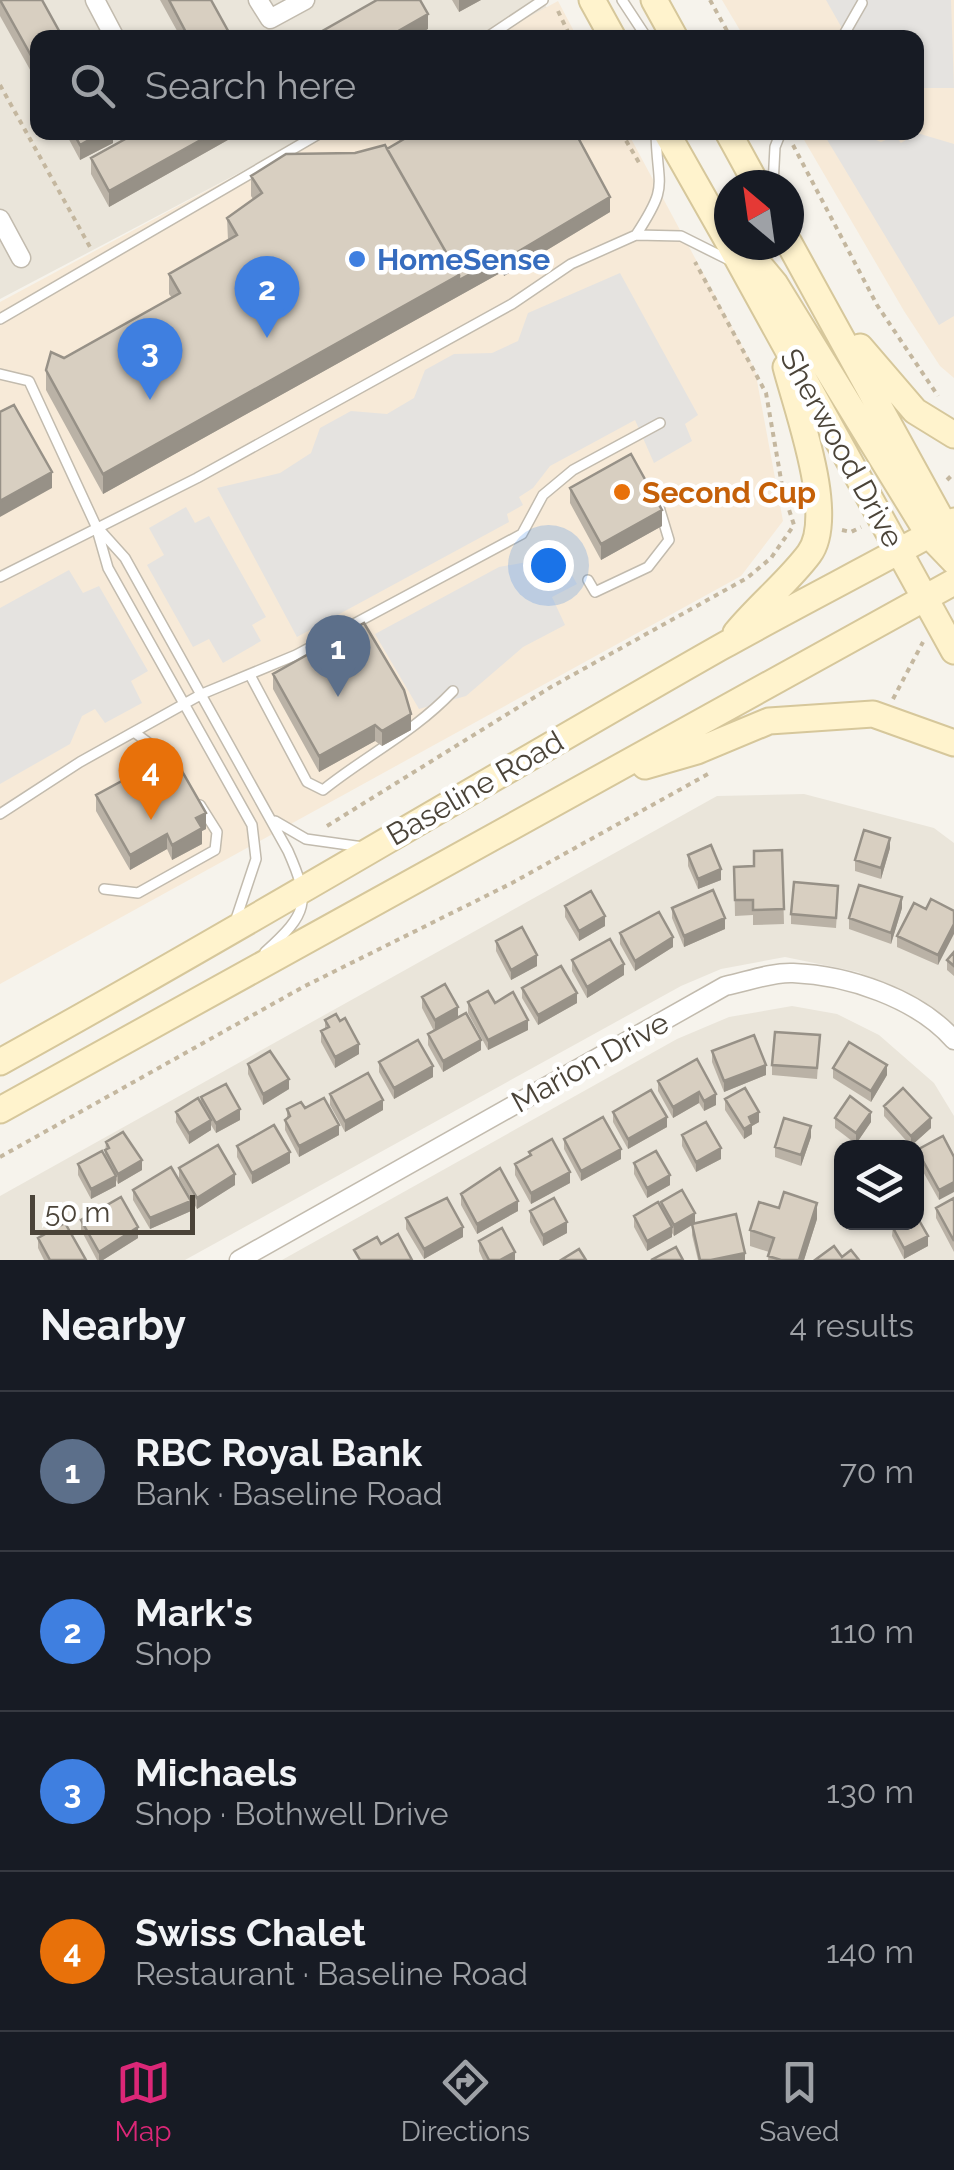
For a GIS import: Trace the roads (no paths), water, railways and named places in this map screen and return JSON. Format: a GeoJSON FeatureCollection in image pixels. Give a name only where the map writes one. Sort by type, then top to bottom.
{"type":"FeatureCollection","features":[{"type":"Feature","properties":{"kind":"main road"},"geometry":{"type":"LineString","coordinates":[[592,0],[609,30]]}},
{"type":"Feature","properties":{"kind":"main road"},"geometry":{"type":"LineString","coordinates":[[654,0],[671,30]]}},
{"type":"Feature","properties":{"kind":"main road","name":"Sherwood Drive"},"geometry":{"type":"LineString","coordinates":[[671,140],[714,216]]}},
{"type":"Feature","properties":{"kind":"main road"},"geometry":{"type":"LineString","coordinates":[[734,140],[749,170]]}},
{"type":"Feature","properties":{"kind":"main road"},"geometry":{"type":"LineString","coordinates":[[702,195],[714,210]]}},
{"type":"Feature","properties":{"kind":"main road","name":"Sherwood Drive"},"geometry":{"type":"LineString","coordinates":[[739,260],[954,650]]}},
{"type":"Feature","properties":{"kind":"main road"},"geometry":{"type":"LineString","coordinates":[[755,260],[945,531],[954,561]]}},
{"type":"Feature","properties":{"kind":"main road","name":"Sherwood Drive"},"geometry":{"type":"LineString","coordinates":[[799,260],[945,531]]}},
{"type":"Feature","properties":{"kind":"main road"},"geometry":{"type":"LineString","coordinates":[[826,308],[915,411],[954,436]]}},
{"type":"Feature","properties":{"kind":"main road"},"geometry":{"type":"LineString","coordinates":[[726,644],[811,552],[819,526],[812,464],[776,329]]}},
{"type":"Feature","properties":{"kind":"main road","name":"Baseline Road"},"geometry":{"type":"LineString","coordinates":[[0,1062],[232,934],[370,848],[726,644],[945,531]]}},
{"type":"Feature","properties":{"kind":"main road","name":"Baseline Road"},"geometry":{"type":"LineString","coordinates":[[0,1110],[954,582]]}},
{"type":"Feature","properties":{"kind":"main road"},"geometry":{"type":"LineString","coordinates":[[606,776],[697,752],[770,721],[872,714],[954,743]]}},
{"type":"Feature","properties":{"kind":"street"},"geometry":{"type":"LineString","coordinates":[[96,0],[110,30]]}},
{"type":"Feature","properties":{"kind":"street"},"geometry":{"type":"LineString","coordinates":[[258,0],[270,19],[305,0]]}},
{"type":"Feature","properties":{"kind":"street"},"geometry":{"type":"LineString","coordinates":[[0,220],[21,258]]}},
{"type":"Feature","properties":{"kind":"street","name":"Marion Drive"},"geometry":{"type":"LineString","coordinates":[[238,1260],[725,986],[789,972],[844,979],[896,1000],[954,1040]]}},
{"type":"Feature","properties":{"kind":"lane"},"geometry":{"type":"LineString","coordinates":[[498,30],[543,0]]}},
{"type":"Feature","properties":{"kind":"lane"},"geometry":{"type":"LineString","coordinates":[[622,0],[641,30]]}},
{"type":"Feature","properties":{"kind":"lane"},"geometry":{"type":"LineString","coordinates":[[847,30],[862,4]]}},
{"type":"Feature","properties":{"kind":"lane"},"geometry":{"type":"LineString","coordinates":[[0,319],[308,140]]}},
{"type":"Feature","properties":{"kind":"lane"},"geometry":{"type":"LineString","coordinates":[[636,235],[660,198],[656,140]]}},
{"type":"Feature","properties":{"kind":"lane"},"geometry":{"type":"LineString","coordinates":[[774,170],[779,140]]}},
{"type":"Feature","properties":{"kind":"lane"},"geometry":{"type":"LineString","coordinates":[[0,577],[197,478],[512,304],[571,264],[636,235],[681,236],[702,243],[746,273]]}},
{"type":"Feature","properties":{"kind":"lane"},"geometry":{"type":"LineString","coordinates":[[0,374],[29,381],[96,526],[108,568],[252,825],[256,845],[253,870],[242,888],[232,934]]}},
{"type":"Feature","properties":{"kind":"lane"},"geometry":{"type":"LineString","coordinates":[[0,814],[202,694],[296,655],[522,534],[543,496],[573,470],[660,423]]}},
{"type":"Feature","properties":{"kind":"lane"},"geometry":{"type":"LineString","coordinates":[[624,443],[632,458]]}},
{"type":"Feature","properties":{"kind":"lane"},"geometry":{"type":"LineString","coordinates":[[588,580],[594,592],[648,567],[670,540],[649,489]]}},
{"type":"Feature","properties":{"kind":"lane"},"geometry":{"type":"LineString","coordinates":[[96,526],[125,558],[305,890],[298,915],[287,931],[231,982]]}},
{"type":"Feature","properties":{"kind":"lane"},"geometry":{"type":"LineString","coordinates":[[250,674],[306,782],[323,790],[368,754],[420,726],[453,691]]}},
{"type":"Feature","properties":{"kind":"lane"},"geometry":{"type":"LineString","coordinates":[[134,732],[174,762],[182,776]]}},
{"type":"Feature","properties":{"kind":"lane"},"geometry":{"type":"LineString","coordinates":[[104,889],[138,893],[215,850],[217,832],[191,790]]}},
{"type":"Feature","properties":{"kind":"lane"},"geometry":{"type":"LineString","coordinates":[[266,812],[294,836],[370,848]]}},
{"type":"Feature","properties":{"kind":"place","name":"HomeSense"},"geometry":{"type":"Point","coordinates":[357,259]}},
{"type":"Feature","properties":{"kind":"place","name":"Mark's"},"geometry":{"type":"Point","coordinates":[267,338]}},
{"type":"Feature","properties":{"kind":"place","name":"Michaels"},"geometry":{"type":"Point","coordinates":[150,400]}},
{"type":"Feature","properties":{"kind":"place","name":"Second Cup"},"geometry":{"type":"Point","coordinates":[622,492]}},
{"type":"Feature","properties":{"kind":"place","name":"RBC Royal Bank"},"geometry":{"type":"Point","coordinates":[338,697]}},
{"type":"Feature","properties":{"kind":"place","name":"Swiss Chalet"},"geometry":{"type":"Point","coordinates":[151,820]}}]}
